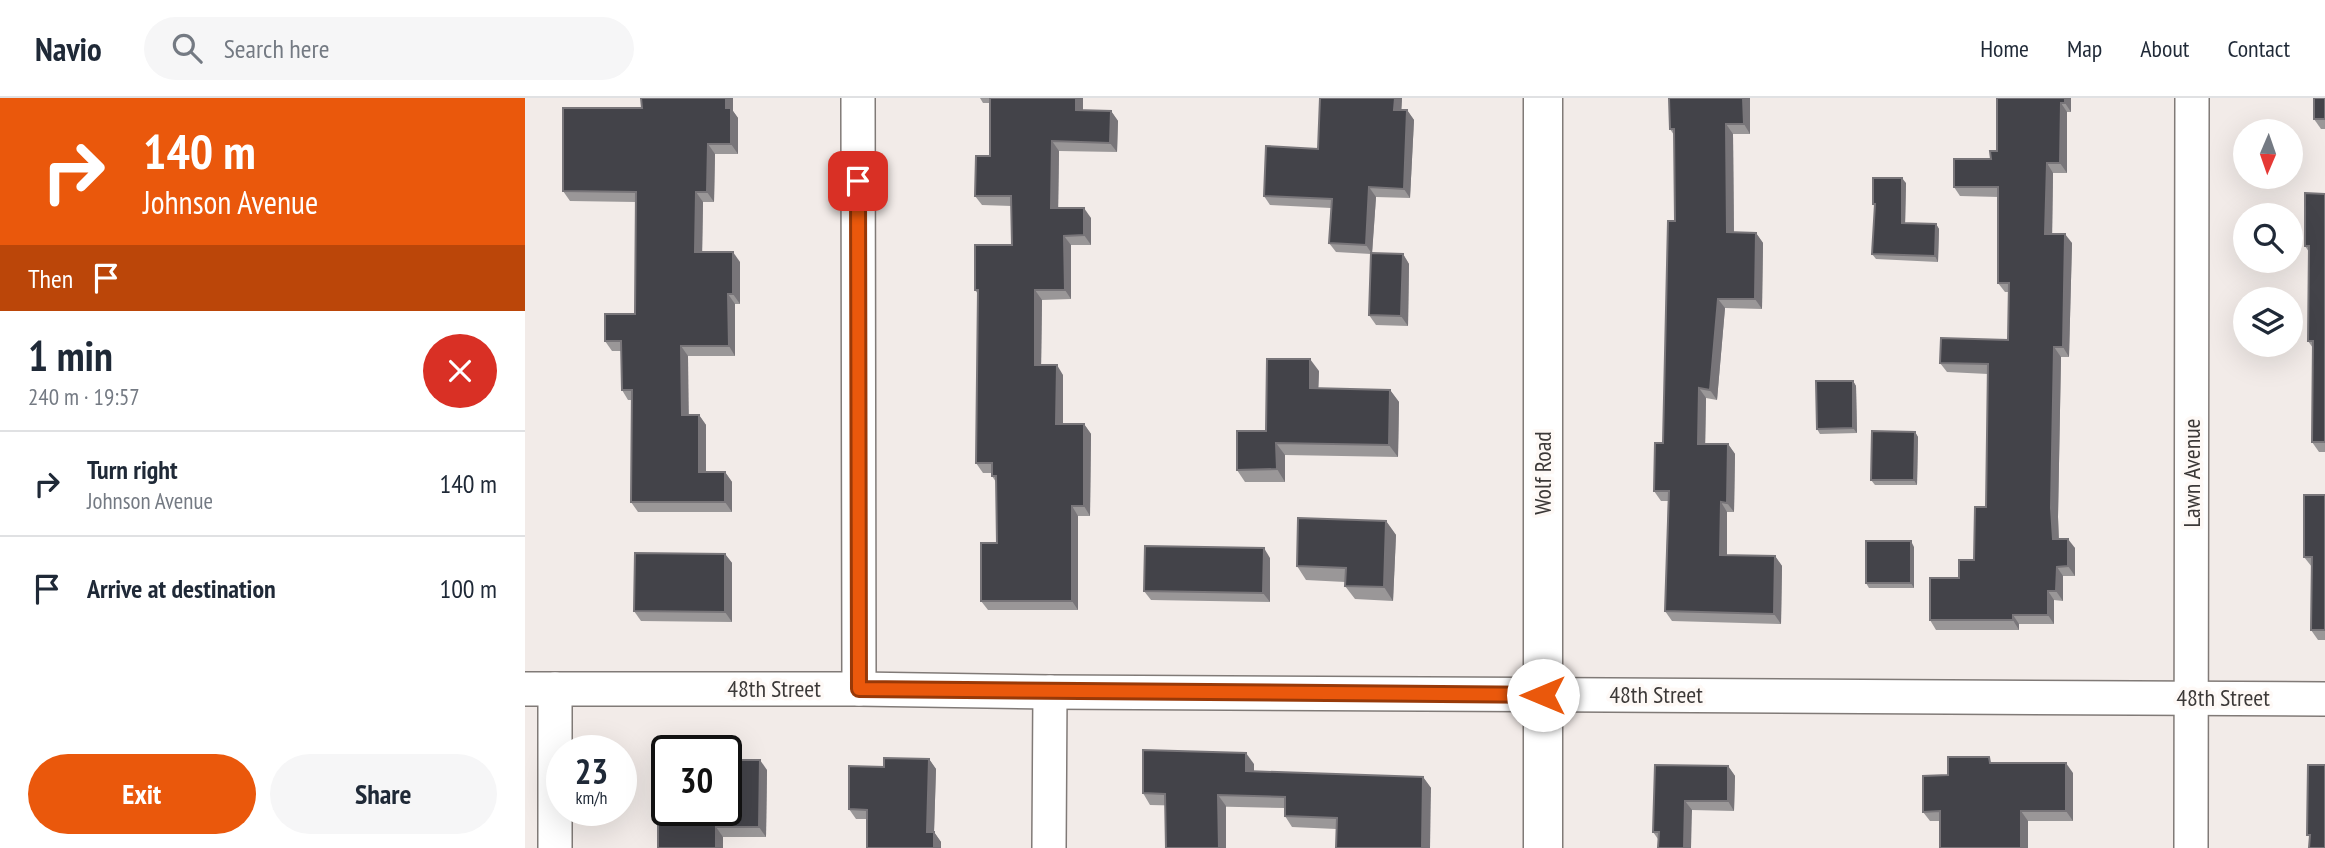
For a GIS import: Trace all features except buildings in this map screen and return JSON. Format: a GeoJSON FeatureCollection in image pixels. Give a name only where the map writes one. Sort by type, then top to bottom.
{"type":"FeatureCollection","features":[{"type":"Feature","properties":{"kind":"main road","name":"Wolf Road"},"geometry":{"type":"LineString","coordinates":[[1543,98],[1543,848]]}},
{"type":"Feature","properties":{"kind":"street"},"geometry":{"type":"LineString","coordinates":[[858,98],[859,689]]}},
{"type":"Feature","properties":{"kind":"street","name":"Lawn Avenue"},"geometry":{"type":"LineString","coordinates":[[2191,848],[2192,98]]}},
{"type":"Feature","properties":{"kind":"street"},"geometry":{"type":"LineString","coordinates":[[540,689],[555,848]]}},
{"type":"Feature","properties":{"kind":"street","name":"48th Street"},"geometry":{"type":"LineString","coordinates":[[540,689],[2325,699]]}},
{"type":"Feature","properties":{"kind":"street"},"geometry":{"type":"LineString","coordinates":[[1049,692],[1049,848]]}},
{"type":"Feature","properties":{"kind":"route"},"geometry":{"type":"LineString","coordinates":[[858,181],[859,689],[1543,695]]}}]}
